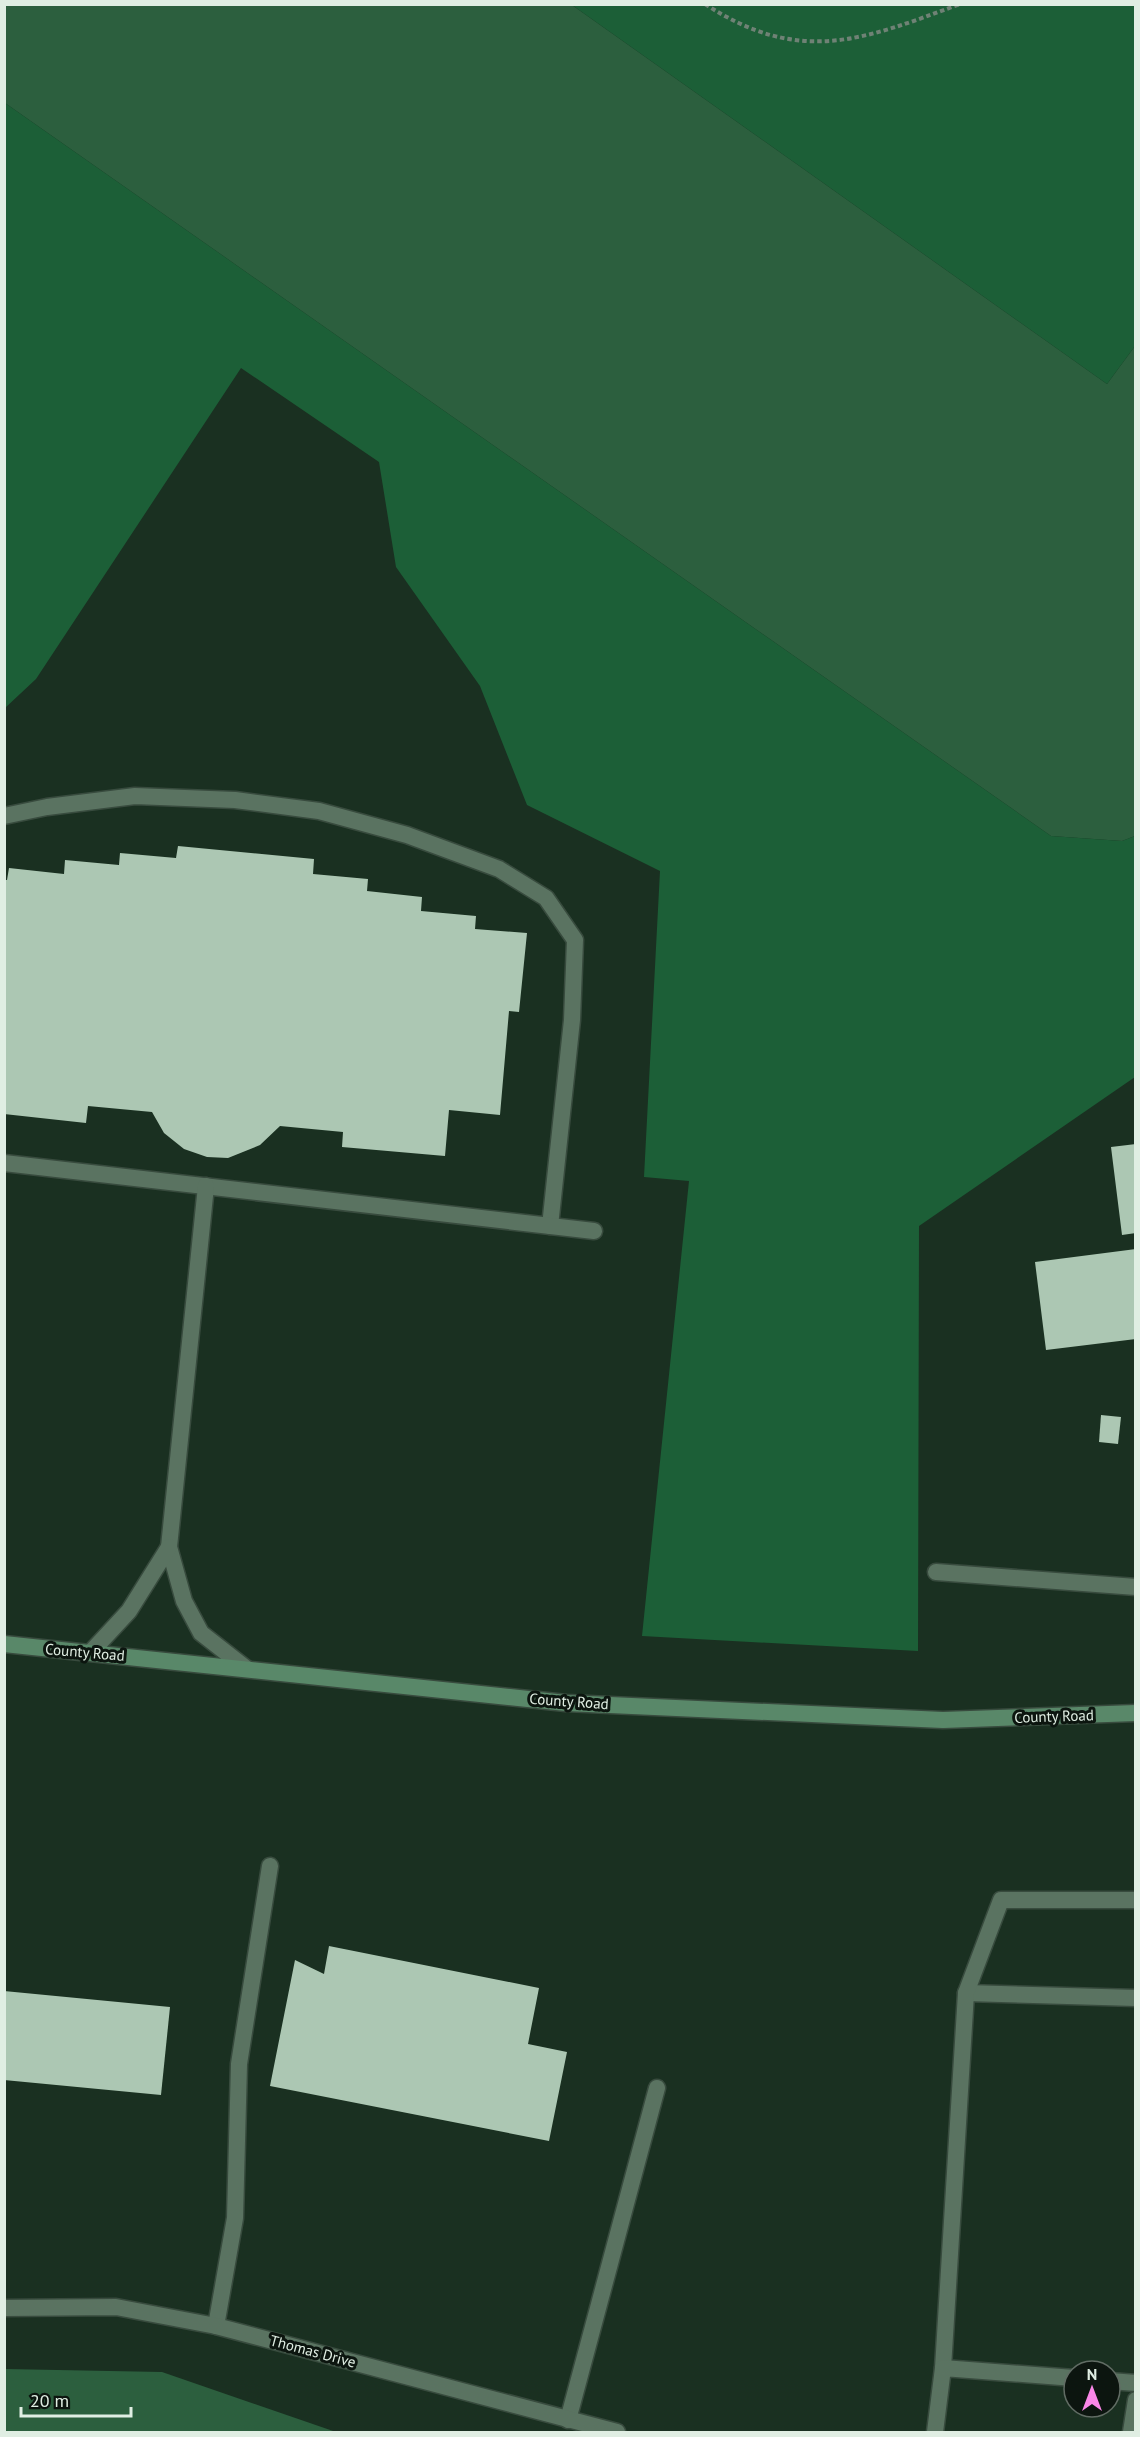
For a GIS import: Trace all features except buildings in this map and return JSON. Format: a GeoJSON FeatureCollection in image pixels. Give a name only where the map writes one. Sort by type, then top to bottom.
{"type":"FeatureCollection","features":[{"type":"Feature","properties":{"kind":"main road","name":"County Road"},"geometry":{"type":"LineString","coordinates":[[4,1644],[566,1703],[943,1720],[1136,1713]]}},
{"type":"Feature","properties":{"kind":"street"},"geometry":{"type":"LineString","coordinates":[[4,816],[47,807],[135,796],[235,801],[319,811],[406,835],[499,869],[546,898],[575,940],[572,1020],[550,1226]]}},
{"type":"Feature","properties":{"kind":"street"},"geometry":{"type":"LineString","coordinates":[[4,1163],[594,1231]]}},
{"type":"Feature","properties":{"kind":"street"},"geometry":{"type":"LineString","coordinates":[[206,1186],[169,1547],[184,1601],[201,1633],[248,1669]]}},
{"type":"Feature","properties":{"kind":"street"},"geometry":{"type":"LineString","coordinates":[[91,1652],[129,1611],[169,1547]]}},
{"type":"Feature","properties":{"kind":"street"},"geometry":{"type":"LineString","coordinates":[[936,1572],[1136,1587]]}},
{"type":"Feature","properties":{"kind":"street"},"geometry":{"type":"LineString","coordinates":[[216,2326],[235,2218],[239,2064],[270,1866]]}},
{"type":"Feature","properties":{"kind":"street"},"geometry":{"type":"LineString","coordinates":[[935,2433],[943,2368],[966,1992],[1000,1900],[1136,1900]]}},
{"type":"Feature","properties":{"kind":"street"},"geometry":{"type":"LineString","coordinates":[[966,1992],[1136,1998]]}},
{"type":"Feature","properties":{"kind":"street"},"geometry":{"type":"LineString","coordinates":[[568,2420],[657,2088]]}},
{"type":"Feature","properties":{"kind":"street","name":"Thomas Drive"},"geometry":{"type":"LineString","coordinates":[[4,2308],[116,2307],[216,2326],[617,2433]]}},
{"type":"Feature","properties":{"kind":"street"},"geometry":{"type":"LineString","coordinates":[[943,2368],[1062,2377]]}},
{"type":"Feature","properties":{"kind":"street"},"geometry":{"type":"LineString","coordinates":[[1131,2433],[1136,2400]]}},
{"type":"Feature","properties":{"kind":"path"},"geometry":{"type":"LineString","coordinates":[[705,4],[726,18],[776,39],[813,43],[881,34],[960,4]]}},
{"type":"Feature","properties":{"kind":"green space"},"geometry":{"type":"Polygon","coordinates":[[[5,5],[572,5],[1107,384],[1135,346],[1135,836],[1122,841],[1051,836],[5,103],[5,5]]]}},
{"type":"Feature","properties":{"kind":"green space"},"geometry":{"type":"Polygon","coordinates":[[[572,5],[1135,5],[1135,346],[1107,384],[572,5]]]}},
{"type":"Feature","properties":{"kind":"green space"},"geometry":{"type":"Polygon","coordinates":[[[5,103],[1051,836],[1122,841],[1135,836],[1135,1077],[919,1226],[918,1651],[642,1636],[689,1181],[644,1177],[660,871],[527,805],[480,686],[396,567],[379,462],[241,368],[36,679],[5,708],[5,103]]]}},
{"type":"Feature","properties":{"kind":"green space"},"geometry":{"type":"Polygon","coordinates":[[[5,2369],[162,2372],[336,2432],[5,2432],[5,2369]]]}}]}
